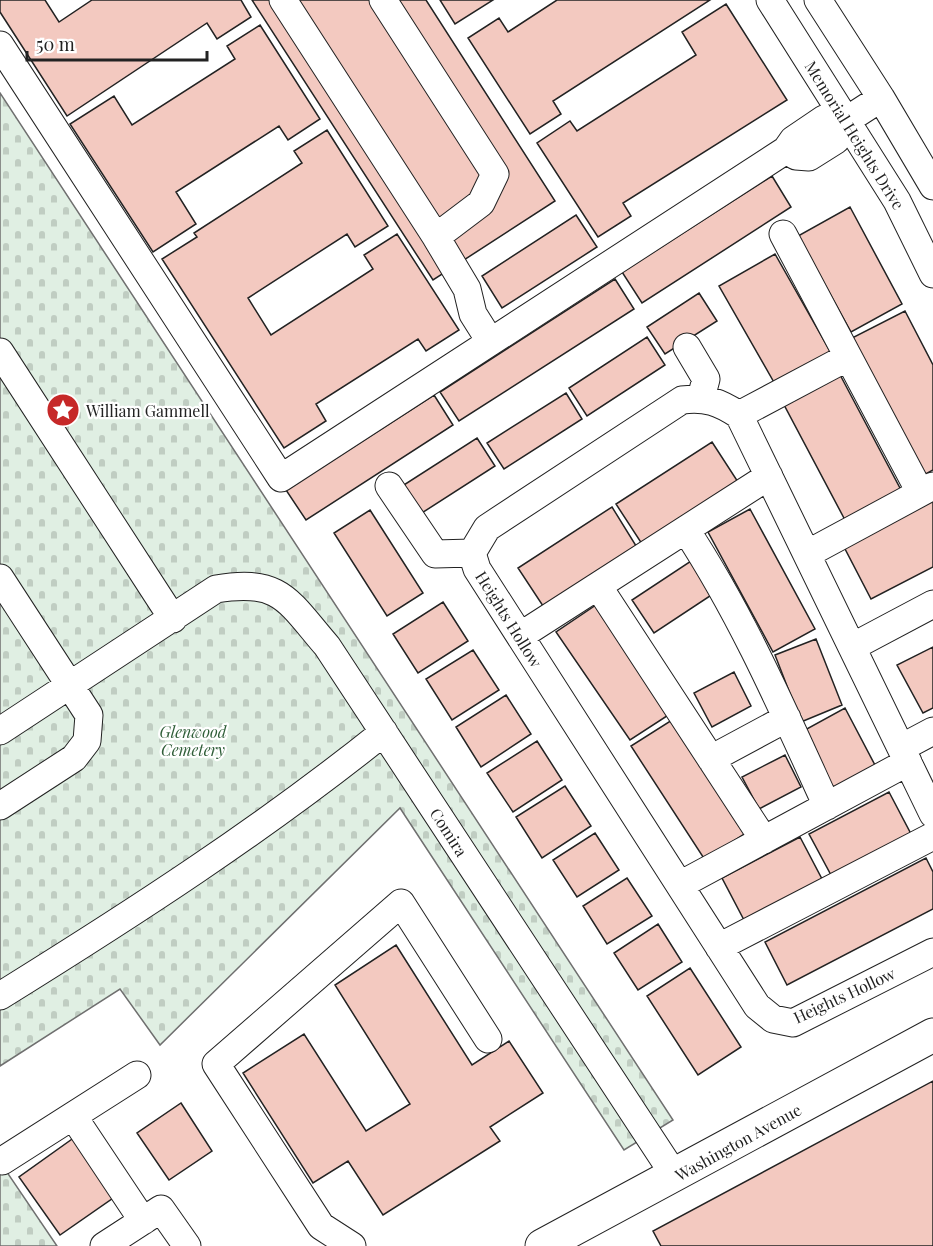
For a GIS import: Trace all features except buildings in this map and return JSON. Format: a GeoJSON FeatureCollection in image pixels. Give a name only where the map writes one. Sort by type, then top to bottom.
{"type":"FeatureCollection","features":[{"type":"Feature","properties":{"kind":"main road","name":"Washington Avenue"},"geometry":{"type":"LineString","coordinates":[[542,1246],[933,1035]]}},
{"type":"Feature","properties":{"kind":"street"},"geometry":{"type":"LineString","coordinates":[[283,0],[436,237],[467,290],[473,314],[490,341]]}},
{"type":"Feature","properties":{"kind":"street"},"geometry":{"type":"LineString","coordinates":[[383,0],[495,174],[481,203],[436,237]]}},
{"type":"Feature","properties":{"kind":"street","name":"Memorial Heights Drive"},"geometry":{"type":"LineString","coordinates":[[770,0],[897,201],[933,274]]}},
{"type":"Feature","properties":{"kind":"street"},"geometry":{"type":"LineString","coordinates":[[818,0],[881,98],[933,186]]}},
{"type":"Feature","properties":{"kind":"street"},"geometry":{"type":"LineString","coordinates":[[0,45],[281,478],[775,157],[793,140],[824,119],[847,120],[881,98]]}},
{"type":"Feature","properties":{"kind":"street"},"geometry":{"type":"LineString","coordinates":[[783,234],[848,357],[927,489],[807,554]]}},
{"type":"Feature","properties":{"kind":"street"},"geometry":{"type":"LineString","coordinates":[[687,347],[706,379],[701,398],[718,402],[739,415],[933,814]]}},
{"type":"Feature","properties":{"kind":"street"},"geometry":{"type":"LineString","coordinates":[[0,352],[173,619]]}},
{"type":"Feature","properties":{"kind":"street"},"geometry":{"type":"LineString","coordinates":[[739,415],[848,357]]}},
{"type":"Feature","properties":{"kind":"street","name":"Heights Hollow"},"geometry":{"type":"LineString","coordinates":[[701,398],[682,400],[487,528],[472,553],[477,569],[757,1006],[773,1019],[793,1023],[933,952]]}},
{"type":"Feature","properties":{"kind":"street"},"geometry":{"type":"LineString","coordinates":[[520,636],[769,476]]}},
{"type":"Feature","properties":{"kind":"street"},"geometry":{"type":"LineString","coordinates":[[389,486],[435,554],[472,553]]}},
{"type":"Feature","properties":{"kind":"street"},"geometry":{"type":"LineString","coordinates":[[686,530],[715,575],[787,718],[827,806]]}},
{"type":"Feature","properties":{"kind":"street"},"geometry":{"type":"LineString","coordinates":[[0,578],[89,715],[87,741],[74,758],[0,806]]}},
{"type":"Feature","properties":{"kind":"street","name":"Comira"},"geometry":{"type":"LineString","coordinates":[[0,731],[72,686],[216,589],[246,584],[282,594],[327,646],[675,1176]]}},
{"type":"Feature","properties":{"kind":"street"},"geometry":{"type":"LineString","coordinates":[[598,586],[764,840]]}},
{"type":"Feature","properties":{"kind":"street"},"geometry":{"type":"LineString","coordinates":[[852,647],[933,604]]}},
{"type":"Feature","properties":{"kind":"street"},"geometry":{"type":"LineString","coordinates":[[711,759],[787,718]]}},
{"type":"Feature","properties":{"kind":"street"},"geometry":{"type":"LineString","coordinates":[[680,885],[827,806],[904,755],[933,731]]}},
{"type":"Feature","properties":{"kind":"street"},"geometry":{"type":"LineString","coordinates":[[0,996],[151,902],[331,774],[384,732]]}},
{"type":"Feature","properties":{"kind":"street"},"geometry":{"type":"LineString","coordinates":[[719,947],[933,836]]}},
{"type":"Feature","properties":{"kind":"street"},"geometry":{"type":"LineString","coordinates":[[352,1246],[321,1226],[216,1064],[401,903],[488,1039]]}},
{"type":"Feature","properties":{"kind":"street"},"geometry":{"type":"LineString","coordinates":[[2,1161],[137,1075]]}},
{"type":"Feature","properties":{"kind":"street"},"geometry":{"type":"LineString","coordinates":[[73,1116],[143,1221]]}},
{"type":"Feature","properties":{"kind":"street"},"geometry":{"type":"LineString","coordinates":[[104,1246],[161,1209],[187,1246]]}},
{"type":"Feature","properties":{"kind":"green space","name":"Glenwood Cemetery"},"geometry":{"type":"Polygon","coordinates":[[[0,93],[673,1120],[624,1150],[400,808],[160,1045],[120,989],[0,1066],[0,93]]]}},
{"type":"Feature","properties":{"kind":"green space"},"geometry":{"type":"Polygon","coordinates":[[[0,1162],[57,1246],[0,1246],[0,1162]]]}},
{"type":"Feature","properties":{"kind":"place","name":"William Gammell"},"geometry":{"type":"Point","coordinates":[63,410]}}]}
